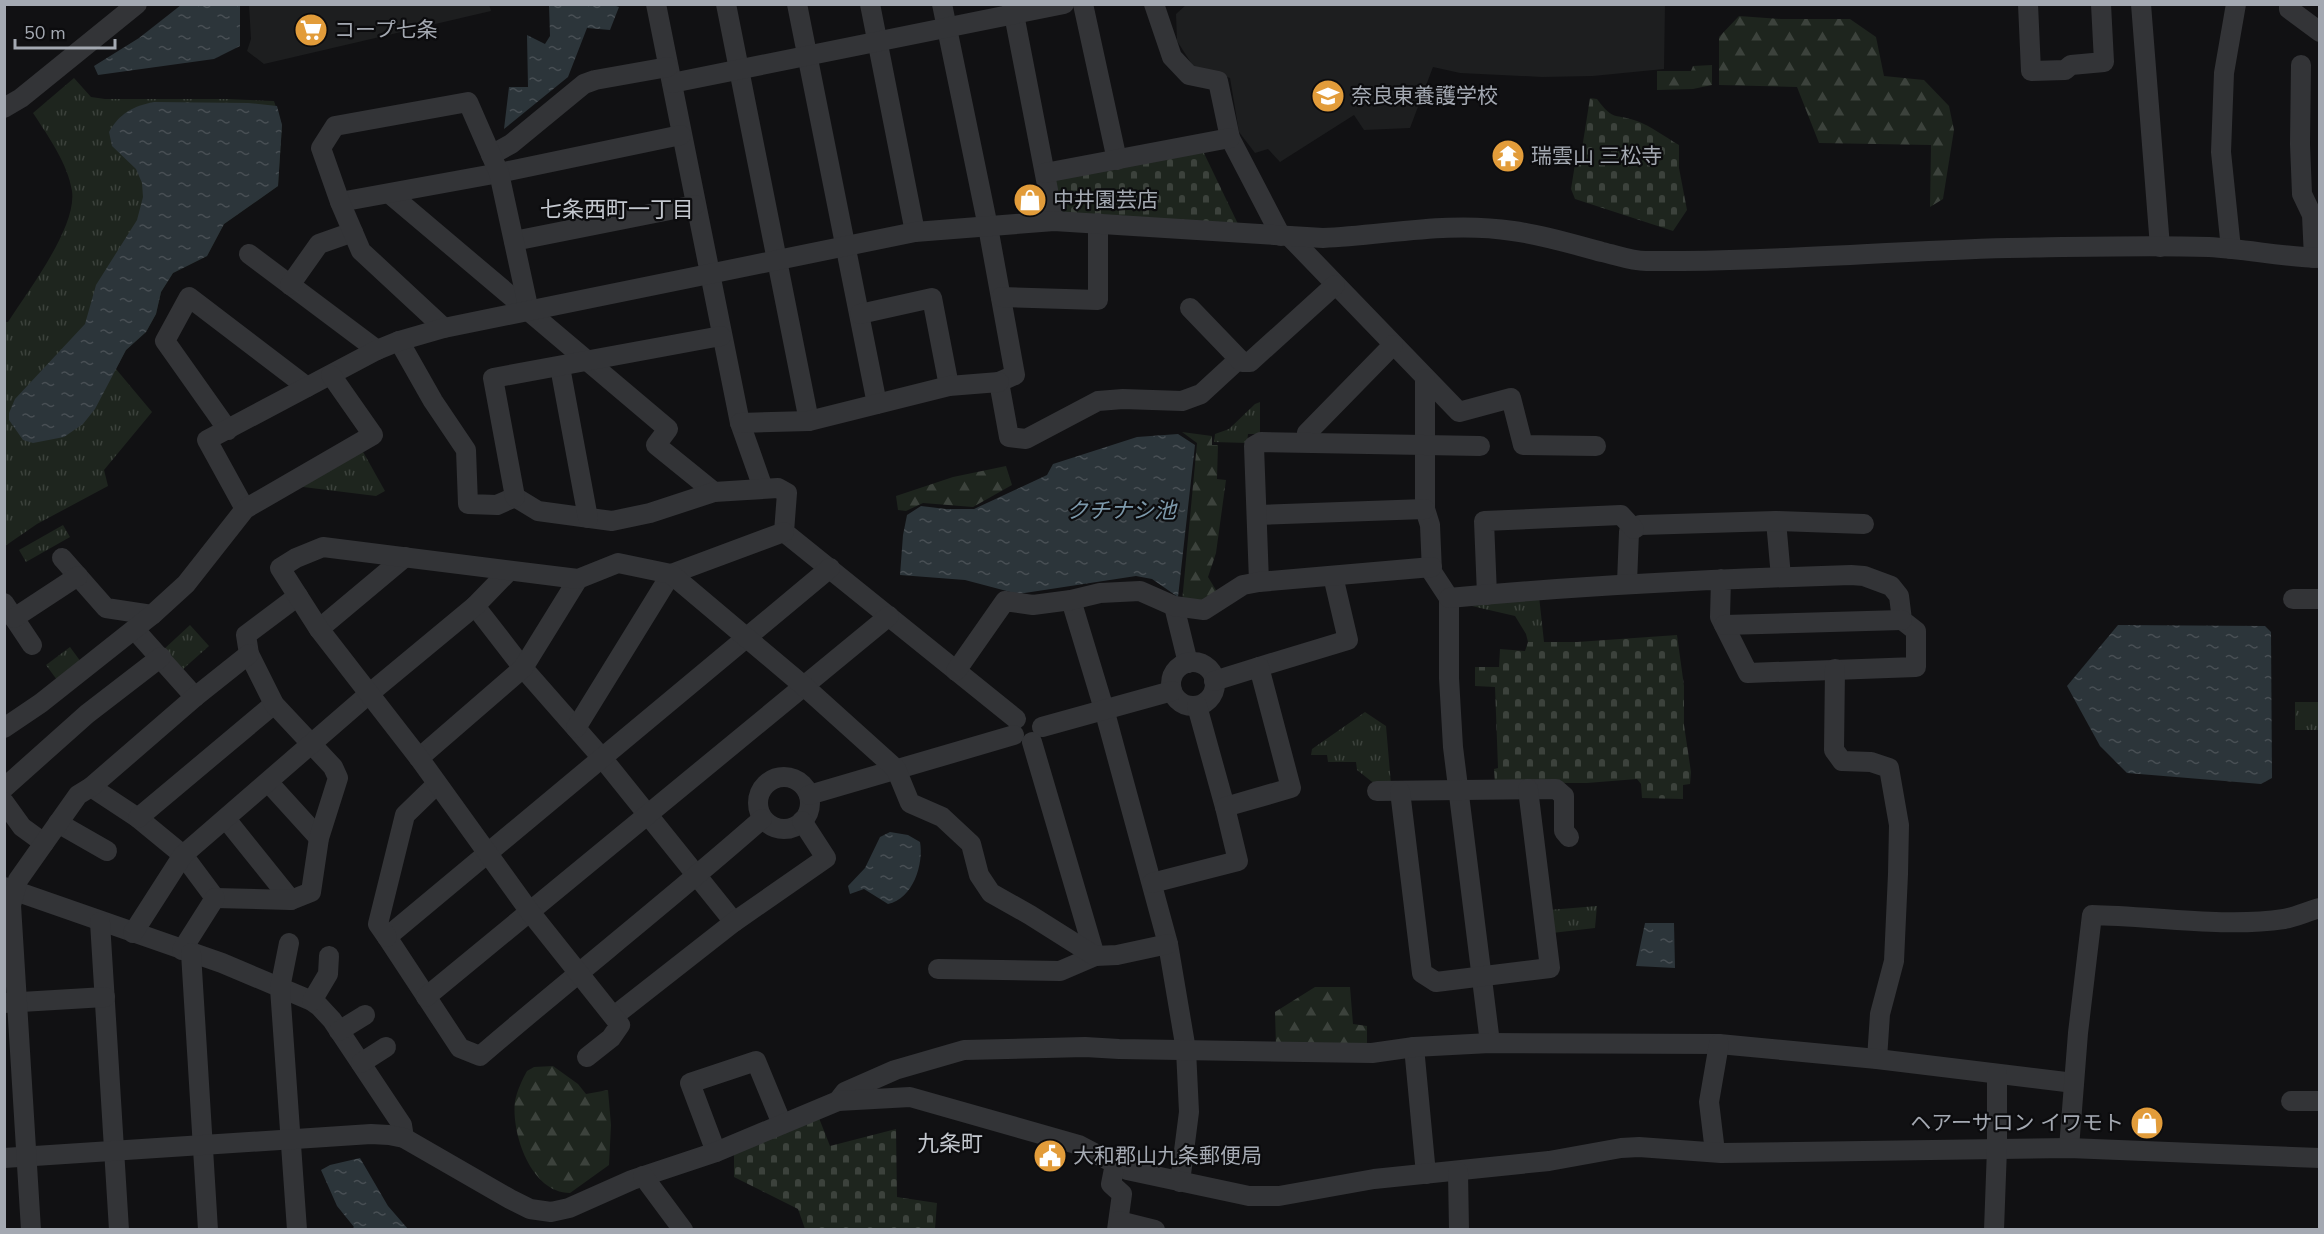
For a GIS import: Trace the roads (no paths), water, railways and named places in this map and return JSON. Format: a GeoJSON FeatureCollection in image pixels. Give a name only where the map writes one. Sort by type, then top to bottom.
{"type":"FeatureCollection","features":[{"type":"Feature","properties":{"kind":"street"},"geometry":{"type":"LineString","coordinates":[[7,104],[137,4]]}},
{"type":"Feature","properties":{"kind":"street"},"geometry":{"type":"LineString","coordinates":[[656,4],[740,423],[763,488]]}},
{"type":"Feature","properties":{"kind":"street"},"geometry":{"type":"LineString","coordinates":[[726,4],[809,421]]}},
{"type":"Feature","properties":{"kind":"street"},"geometry":{"type":"LineString","coordinates":[[797,4],[877,404]]}},
{"type":"Feature","properties":{"kind":"street"},"geometry":{"type":"LineString","coordinates":[[870,4],[915,232]]}},
{"type":"Feature","properties":{"kind":"street"},"geometry":{"type":"LineString","coordinates":[[740,423],[809,421],[949,386],[999,382],[1015,375],[988,227],[942,4]]}},
{"type":"Feature","properties":{"kind":"street"},"geometry":{"type":"LineString","coordinates":[[495,164],[511,144],[584,84],[595,80],[739,69],[947,27],[1013,10],[1064,4]]}},
{"type":"Feature","properties":{"kind":"street"},"geometry":{"type":"LineString","coordinates":[[1083,4],[1117,160]]}},
{"type":"Feature","properties":{"kind":"street"},"geometry":{"type":"LineString","coordinates":[[1154,4],[1172,57],[1189,75],[1218,81],[1230,138],[1285,236],[1425,379],[1459,412],[1511,398],[1523,445],[1596,446]]}},
{"type":"Feature","properties":{"kind":"street"},"geometry":{"type":"LineString","coordinates":[[2028,4],[2031,71],[2066,70],[2071,65],[2104,62],[2101,4]]}},
{"type":"Feature","properties":{"kind":"street"},"geometry":{"type":"LineString","coordinates":[[2142,4],[2160,247]]}},
{"type":"Feature","properties":{"kind":"street"},"geometry":{"type":"LineString","coordinates":[[2231,249],[2221,152],[2224,73],[2236,4]]}},
{"type":"Feature","properties":{"kind":"street"},"geometry":{"type":"LineString","coordinates":[[2289,4],[2289,9],[2319,32]]}},
{"type":"Feature","properties":{"kind":"street"},"geometry":{"type":"LineString","coordinates":[[1013,10],[1054,221]]}},
{"type":"Feature","properties":{"kind":"street"},"geometry":{"type":"LineString","coordinates":[[245,509],[207,440],[377,350],[444,328],[915,232],[1054,221],[1323,238],[1435,227],[1471,227],[1514,231],[1551,238],[1641,262],[1985,249],[2160,247],[2231,249],[2317,258],[2312,214],[2302,194],[2301,65]]}},
{"type":"Feature","properties":{"kind":"street"},"geometry":{"type":"LineString","coordinates":[[444,328],[361,251],[340,202],[321,148],[335,126],[468,102],[495,164],[529,311]]}},
{"type":"Feature","properties":{"kind":"street"},"geometry":{"type":"LineString","coordinates":[[340,202],[390,194],[495,164],[681,135]]}},
{"type":"Feature","properties":{"kind":"street"},"geometry":{"type":"LineString","coordinates":[[1045,172],[1230,138]]}},
{"type":"Feature","properties":{"kind":"street"},"geometry":{"type":"LineString","coordinates":[[390,194],[668,429],[656,445],[714,492]]}},
{"type":"Feature","properties":{"kind":"street"},"geometry":{"type":"LineString","coordinates":[[514,241],[696,205]]}},
{"type":"Feature","properties":{"kind":"street"},"geometry":{"type":"LineString","coordinates":[[1001,297],[1098,300],[1098,224]]}},
{"type":"Feature","properties":{"kind":"street"},"geometry":{"type":"LineString","coordinates":[[290,285],[319,244],[353,232]]}},
{"type":"Feature","properties":{"kind":"street"},"geometry":{"type":"LineString","coordinates":[[249,254],[377,350]]}},
{"type":"Feature","properties":{"kind":"street"},"geometry":{"type":"LineString","coordinates":[[1190,308],[1242,362],[1250,362],[1335,285]]}},
{"type":"Feature","properties":{"kind":"street"},"geometry":{"type":"LineString","coordinates":[[228,430],[165,341],[189,297],[307,387]]}},
{"type":"Feature","properties":{"kind":"street"},"geometry":{"type":"LineString","coordinates":[[860,314],[932,298],[949,386]]}},
{"type":"Feature","properties":{"kind":"street"},"geometry":{"type":"LineString","coordinates":[[721,336],[493,378],[515,497],[538,511],[612,521],[650,513],[714,492],[778,488],[787,494],[784,532]]}},
{"type":"Feature","properties":{"kind":"street"},"geometry":{"type":"LineString","coordinates":[[399,341],[433,401],[466,450],[468,504],[496,505],[515,497]]}},
{"type":"Feature","properties":{"kind":"street"},"geometry":{"type":"LineString","coordinates":[[1308,442],[1308,433],[1393,345]]}},
{"type":"Feature","properties":{"kind":"street"},"geometry":{"type":"LineString","coordinates":[[999,382],[1009,437],[1026,439],[1098,401],[1123,399],[1182,401],[1201,394],[1239,358]]}},
{"type":"Feature","properties":{"kind":"street"},"geometry":{"type":"LineString","coordinates":[[560,367],[588,518]]}},
{"type":"Feature","properties":{"kind":"street"},"geometry":{"type":"LineString","coordinates":[[4,728],[41,703],[152,615],[186,584],[245,509],[373,435],[331,375]]}},
{"type":"Feature","properties":{"kind":"street"},"geometry":{"type":"LineString","coordinates":[[1425,379],[1425,509],[1430,525],[1432,572],[1449,598],[1450,705],[1458,789],[1490,1043]]}},
{"type":"Feature","properties":{"kind":"street"},"geometry":{"type":"LineString","coordinates":[[1259,582],[1254,446],[1261,442],[1308,442],[1480,446]]}},
{"type":"Feature","properties":{"kind":"street"},"geometry":{"type":"LineString","coordinates":[[1257,515],[1425,509]]}},
{"type":"Feature","properties":{"kind":"street"},"geometry":{"type":"LineString","coordinates":[[1487,595],[1484,521],[1621,515],[1634,529]]}},
{"type":"Feature","properties":{"kind":"street"},"geometry":{"type":"LineString","coordinates":[[1776,521],[1781,577]]}},
{"type":"Feature","properties":{"kind":"street"},"geometry":{"type":"LineString","coordinates":[[1627,583],[1629,532],[1640,525],[1776,521],[1864,524]]}},
{"type":"Feature","properties":{"kind":"street"},"geometry":{"type":"LineString","coordinates":[[784,532],[956,671],[1026,731],[1095,956]]}},
{"type":"Feature","properties":{"kind":"street"},"geometry":{"type":"LineString","coordinates":[[576,728],[671,574],[784,532]]}},
{"type":"Feature","properties":{"kind":"street"},"geometry":{"type":"LineString","coordinates":[[587,1057],[611,1038],[620,1025],[530,912],[419,759],[320,629],[280,568],[296,558],[324,547],[578,579],[618,563],[671,574],[805,687],[896,769],[910,803],[942,817],[971,844],[979,875],[991,893],[1095,956]]}},
{"type":"Feature","properties":{"kind":"street"},"geometry":{"type":"LineString","coordinates":[[320,629],[405,557]]}},
{"type":"Feature","properties":{"kind":"street"},"geometry":{"type":"LineString","coordinates":[[62,558],[106,608],[152,615]]}},
{"type":"Feature","properties":{"kind":"street"},"geometry":{"type":"LineString","coordinates":[[956,671],[1005,601],[1033,605],[1100,593],[1140,591],[1174,606],[1204,610],[1243,585],[1432,567]]}},
{"type":"Feature","properties":{"kind":"street"},"geometry":{"type":"LineString","coordinates":[[387,936],[603,759],[830,568]]}},
{"type":"Feature","properties":{"kind":"street"},"geometry":{"type":"LineString","coordinates":[[133,933],[183,855],[269,783],[370,693],[475,606],[509,571]]}},
{"type":"Feature","properties":{"kind":"street"},"geometry":{"type":"LineString","coordinates":[[1449,598],[1627,583],[1851,575],[1864,576],[1891,586],[1899,596],[1902,620]]}},
{"type":"Feature","properties":{"kind":"street"},"geometry":{"type":"LineString","coordinates":[[32,645],[9,610],[78,576]]}},
{"type":"Feature","properties":{"kind":"street"},"geometry":{"type":"LineString","coordinates":[[1214,681],[1348,640],[1333,576]]}},
{"type":"Feature","properties":{"kind":"street"},"geometry":{"type":"LineString","coordinates":[[419,759],[523,668],[578,579]]}},
{"type":"Feature","properties":{"kind":"street"},"geometry":{"type":"LineString","coordinates":[[1721,579],[1720,617],[1724,625],[1748,673],[1916,667],[1916,631],[1902,620],[1724,625]]}},
{"type":"Feature","properties":{"kind":"street"},"geometry":{"type":"LineString","coordinates":[[215,898],[291,900],[311,892],[319,838],[338,778],[333,767],[274,704],[249,654],[246,635],[298,596]]}},
{"type":"Feature","properties":{"kind":"street"},"geometry":{"type":"LineString","coordinates":[[2293,599],[2319,599]]}},
{"type":"Feature","properties":{"kind":"street"},"geometry":{"type":"LineString","coordinates":[[1071,600],[1104,709],[1168,944],[1186,1050],[1189,1112],[1180,1182]]}},
{"type":"Feature","properties":{"kind":"street"},"geometry":{"type":"LineString","coordinates":[[475,606],[523,668],[603,759],[734,922]]}},
{"type":"Feature","properties":{"kind":"street"},"geometry":{"type":"LineString","coordinates":[[1174,606],[1188,663]]}},
{"type":"Feature","properties":{"kind":"street"},"geometry":{"type":"LineString","coordinates":[[426,997],[889,616]]}},
{"type":"Feature","properties":{"kind":"street"},"geometry":{"type":"LineString","coordinates":[[135,630],[195,697]]}},
{"type":"Feature","properties":{"kind":"street"},"geometry":{"type":"LineString","coordinates":[[9,888],[18,880],[78,795],[91,787],[195,697],[249,654]]}},
{"type":"Feature","properties":{"kind":"street"},"geometry":{"type":"LineString","coordinates":[[4,788],[87,714],[161,657]]}},
{"type":"Feature","properties":{"kind":"street"},"geometry":{"type":"LineString","coordinates":[[1188,663],[1204,665],[1214,681],[1212,694],[1203,703],[1197,705],[1184,705],[1172,691],[1174,672],[1188,663]]}},
{"type":"Feature","properties":{"kind":"street"},"geometry":{"type":"LineString","coordinates":[[1225,807],[1291,788],[1259,667]]}},
{"type":"Feature","properties":{"kind":"street"},"geometry":{"type":"LineString","coordinates":[[1835,669],[1834,750],[1836,756],[1842,761],[1871,762],[1889,768],[1898,815],[1894,962],[1880,1014],[1877,1059]]}},
{"type":"Feature","properties":{"kind":"street"},"geometry":{"type":"LineString","coordinates":[[809,795],[1172,691]]}},
{"type":"Feature","properties":{"kind":"street"},"geometry":{"type":"LineString","coordinates":[[138,818],[274,704]]}},
{"type":"Feature","properties":{"kind":"street"},"geometry":{"type":"LineString","coordinates":[[1152,883],[1238,861],[1197,705]]}},
{"type":"Feature","properties":{"kind":"street"},"geometry":{"type":"LineString","coordinates":[[790,777],[799,781],[809,795],[810,806],[802,821],[786,829],[769,825],[762,819],[757,801],[759,792],[764,784],[772,779],[790,777]]}},
{"type":"Feature","properties":{"kind":"street"},"geometry":{"type":"LineString","coordinates":[[269,783],[319,838]]}},
{"type":"Feature","properties":{"kind":"street"},"geometry":{"type":"LineString","coordinates":[[437,784],[405,815],[378,924],[460,1048],[480,1056],[578,972],[697,876],[762,819]]}},
{"type":"Feature","properties":{"kind":"street"},"geometry":{"type":"LineString","coordinates":[[91,787],[138,818],[183,855],[215,898]]}},
{"type":"Feature","properties":{"kind":"street"},"geometry":{"type":"LineString","coordinates":[[1400,790],[1422,974],[1436,982],[1550,968],[1528,789]]}},
{"type":"Feature","properties":{"kind":"street"},"geometry":{"type":"LineString","coordinates":[[1377,791],[1556,789],[1564,796],[1564,831],[1569,837]]}},
{"type":"Feature","properties":{"kind":"street"},"geometry":{"type":"LineString","coordinates":[[4,802],[22,827],[44,843]]}},
{"type":"Feature","properties":{"kind":"street"},"geometry":{"type":"LineString","coordinates":[[226,819],[291,900]]}},
{"type":"Feature","properties":{"kind":"street"},"geometry":{"type":"LineString","coordinates":[[614,1016],[734,922],[826,858],[802,821]]}},
{"type":"Feature","properties":{"kind":"street"},"geometry":{"type":"LineString","coordinates":[[58,823],[106,851]]}},
{"type":"Feature","properties":{"kind":"street"},"geometry":{"type":"LineString","coordinates":[[9,888],[100,922],[222,963],[312,1001],[325,1012],[361,1063],[402,1125],[404,1138]]}},
{"type":"Feature","properties":{"kind":"street"},"geometry":{"type":"LineString","coordinates":[[9,888],[11,1003],[27,1156],[31,1230]]}},
{"type":"Feature","properties":{"kind":"street"},"geometry":{"type":"LineString","coordinates":[[208,1230],[187,951],[215,898]]}},
{"type":"Feature","properties":{"kind":"street"},"geometry":{"type":"LineString","coordinates":[[2069,1148],[2092,915],[2138,915],[2223,922],[2284,918],[2319,908]]}},
{"type":"Feature","properties":{"kind":"street"},"geometry":{"type":"LineString","coordinates":[[100,922],[119,1230]]}},
{"type":"Feature","properties":{"kind":"street"},"geometry":{"type":"LineString","coordinates":[[289,943],[280,988],[297,1230]]}},
{"type":"Feature","properties":{"kind":"street"},"geometry":{"type":"LineString","coordinates":[[938,969],[1060,971],[1095,956],[1117,956],[1168,944]]}},
{"type":"Feature","properties":{"kind":"street"},"geometry":{"type":"LineString","coordinates":[[312,1001],[328,974],[329,956]]}},
{"type":"Feature","properties":{"kind":"street"},"geometry":{"type":"LineString","coordinates":[[11,1003],[105,997]]}},
{"type":"Feature","properties":{"kind":"street"},"geometry":{"type":"LineString","coordinates":[[339,1031],[365,1015]]}},
{"type":"Feature","properties":{"kind":"street"},"geometry":{"type":"LineString","coordinates":[[838,1101],[845,1092],[895,1070],[964,1050],[1085,1047],[1372,1053],[1414,1047],[1490,1043],[1719,1044],[1877,1059],[2074,1083]]}},
{"type":"Feature","properties":{"kind":"street"},"geometry":{"type":"LineString","coordinates":[[1715,1152],[1709,1102],[1719,1044]]}},
{"type":"Feature","properties":{"kind":"street"},"geometry":{"type":"LineString","coordinates":[[361,1063],[386,1047]]}},
{"type":"Feature","properties":{"kind":"street"},"geometry":{"type":"LineString","coordinates":[[1414,1047],[1426,1174]]}},
{"type":"Feature","properties":{"kind":"street"},"geometry":{"type":"LineString","coordinates":[[716,1152],[690,1083],[756,1061],[782,1124]]}},
{"type":"Feature","properties":{"kind":"street"},"geometry":{"type":"LineString","coordinates":[[1994,1230],[1997,1074]]}},
{"type":"Feature","properties":{"kind":"street"},"geometry":{"type":"LineString","coordinates":[[4,1158],[371,1134],[389,1135],[404,1138],[530,1209],[551,1212],[569,1208],[643,1176],[716,1152],[838,1101],[910,1097],[1079,1145],[1127,1170],[1249,1196],[1279,1196],[1374,1179],[1550,1161],[1621,1148],[1715,1152],[2069,1148],[2319,1158]]}},
{"type":"Feature","properties":{"kind":"street"},"geometry":{"type":"LineString","coordinates":[[2291,1101],[2319,1101]]}},
{"type":"Feature","properties":{"kind":"street"},"geometry":{"type":"LineString","coordinates":[[1115,1164],[1111,1184],[1122,1194],[1118,1225],[1155,1230]]}},
{"type":"Feature","properties":{"kind":"street"},"geometry":{"type":"LineString","coordinates":[[1458,1172],[1459,1230]]}},
{"type":"Feature","properties":{"kind":"street"},"geometry":{"type":"LineString","coordinates":[[643,1176],[683,1230]]}},
{"type":"Feature","properties":{"kind":"water"},"geometry":{"type":"Polygon","coordinates":[[[181,5],[240,5],[240,46],[214,59],[98,75],[94,66],[139,38],[181,5]]]}},
{"type":"Feature","properties":{"kind":"water"},"geometry":{"type":"Polygon","coordinates":[[[549,5],[613,5],[619,7],[610,30],[587,28],[568,77],[504,129],[509,87],[528,87],[527,35],[545,44],[550,36],[549,5]]]}},
{"type":"Feature","properties":{"kind":"water"},"geometry":{"type":"Polygon","coordinates":[[[154,102],[248,103],[277,106],[282,125],[278,186],[224,224],[207,256],[173,273],[161,292],[156,314],[146,332],[126,350],[95,409],[83,424],[64,437],[33,443],[23,440],[9,420],[9,413],[15,399],[85,324],[96,285],[137,220],[143,197],[142,183],[136,169],[112,146],[109,132],[117,120],[127,112],[154,102]]]}},
{"type":"Feature","properties":{"kind":"water","name":"クチナシ池"},"geometry":{"type":"Polygon","coordinates":[[[1178,434],[1195,445],[1178,597],[1152,579],[1136,576],[1018,594],[965,580],[900,575],[907,515],[921,506],[974,509],[1047,475],[1053,464],[1137,437],[1178,434]]]}},
{"type":"Feature","properties":{"kind":"water"},"geometry":{"type":"Polygon","coordinates":[[[2118,625],[2265,626],[2271,632],[2272,778],[2261,784],[2127,773],[2100,746],[2067,686],[2118,625]]]}},
{"type":"Feature","properties":{"kind":"water"},"geometry":{"type":"Polygon","coordinates":[[[890,832],[908,835],[920,842],[918,870],[910,888],[897,901],[888,904],[864,889],[850,894],[848,886],[865,868],[880,837],[890,832]]]}},
{"type":"Feature","properties":{"kind":"water"},"geometry":{"type":"Polygon","coordinates":[[[1645,923],[1674,923],[1675,968],[1636,966],[1645,923]]]}},
{"type":"Feature","properties":{"kind":"water"},"geometry":{"type":"Polygon","coordinates":[[[360,1158],[388,1206],[408,1229],[352,1229],[354,1227],[337,1206],[321,1170],[330,1165],[360,1158]]]}},
{"type":"Feature","properties":{"kind":"place","name":"コープ七条"},"geometry":{"type":"Point","coordinates":[311,30]}},
{"type":"Feature","properties":{"kind":"place","name":"奈良東養護学校"},"geometry":{"type":"Point","coordinates":[1328,96]}},
{"type":"Feature","properties":{"kind":"place","name":"瑞雲山 三松寺"},"geometry":{"type":"Point","coordinates":[1508,156]}},
{"type":"Feature","properties":{"kind":"place","name":"中井園芸店"},"geometry":{"type":"Point","coordinates":[1030,200]}},
{"type":"Feature","properties":{"kind":"place","name":"ヘアーサロン イワモト"},"geometry":{"type":"Point","coordinates":[2147,1123]}},
{"type":"Feature","properties":{"kind":"place","name":"大和郡山九条郵便局"},"geometry":{"type":"Point","coordinates":[1050,1156]}},
{"type":"Feature","properties":{"kind":"district","name":"七条西町一丁目"},"geometry":{"type":"Point","coordinates":[617,210]}},
{"type":"Feature","properties":{"kind":"district","name":"九条町"},"geometry":{"type":"Point","coordinates":[950,1144]}}]}
